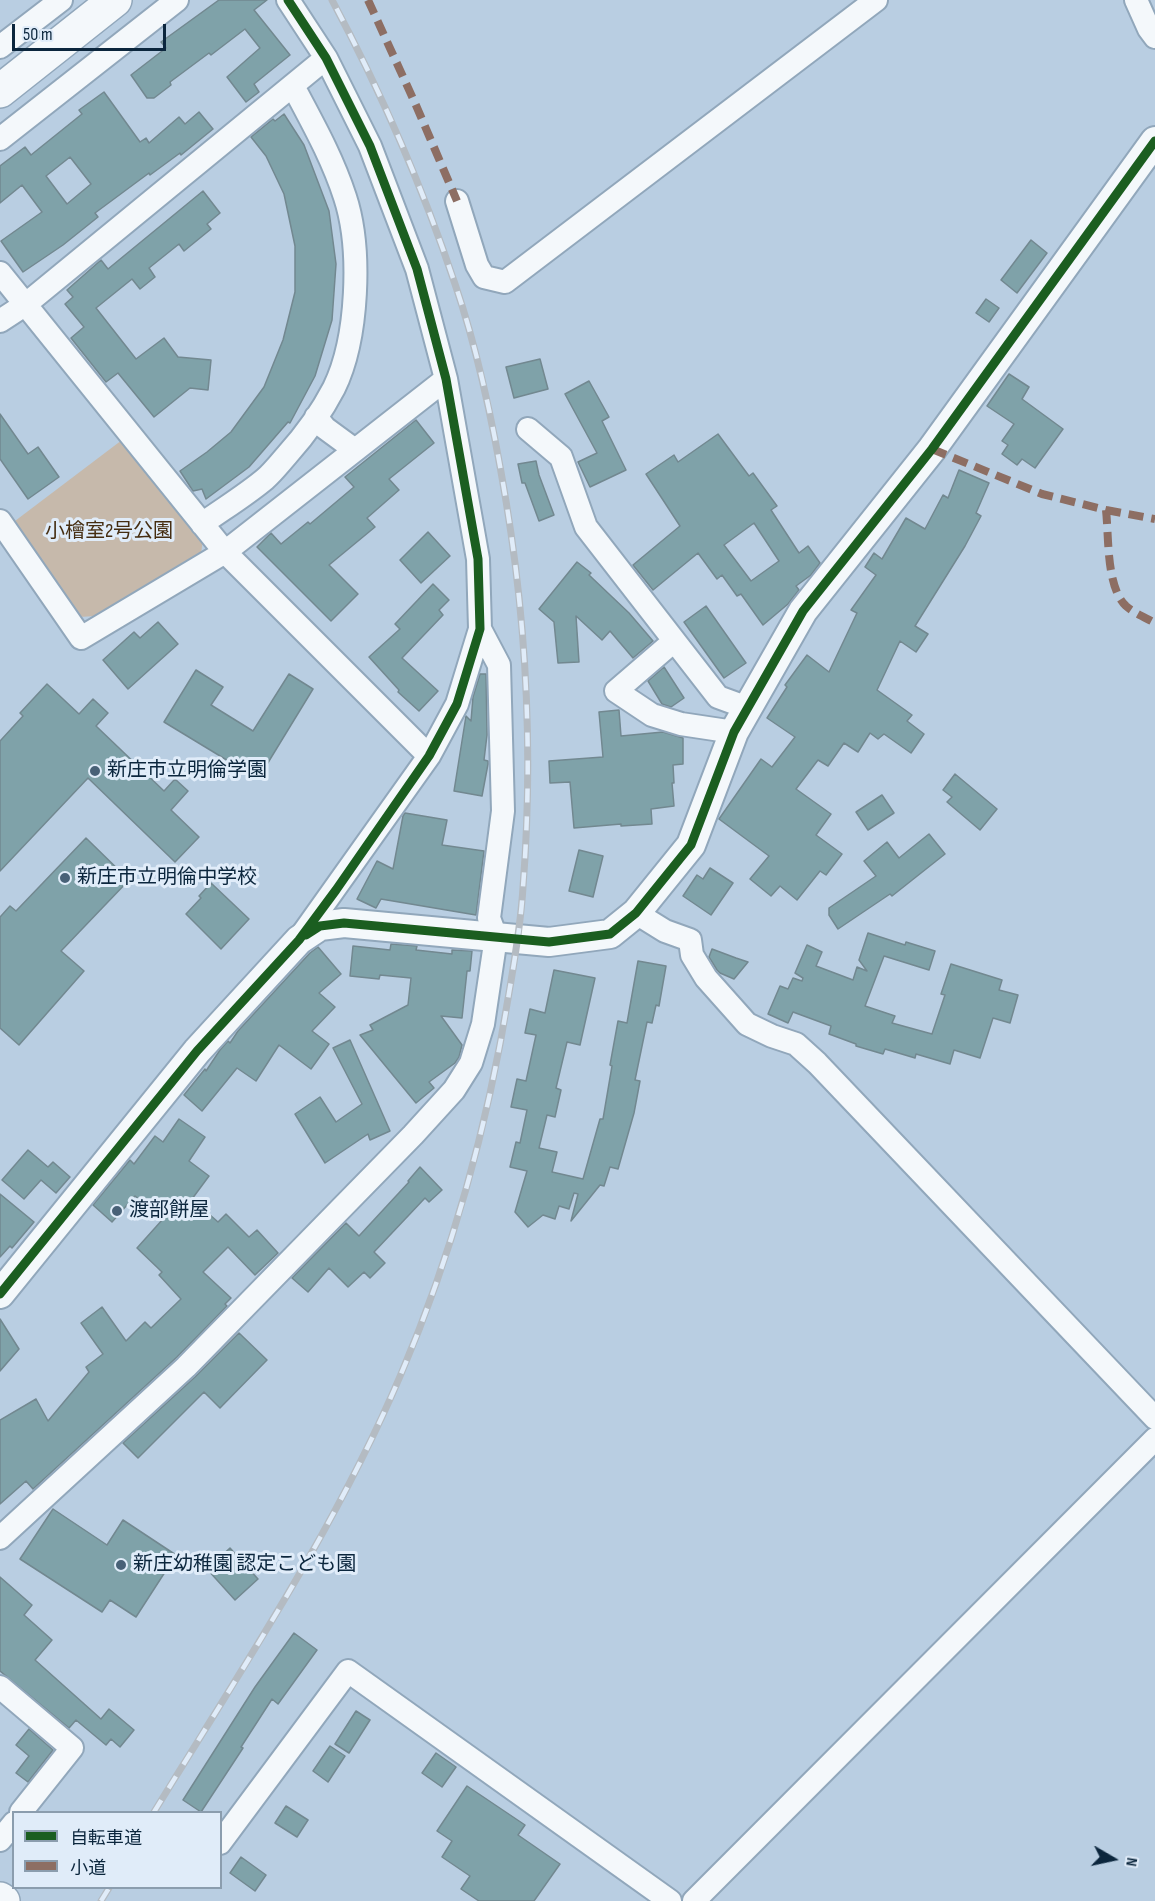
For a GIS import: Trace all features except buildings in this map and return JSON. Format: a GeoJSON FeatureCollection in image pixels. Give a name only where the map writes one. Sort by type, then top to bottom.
{"type":"FeatureCollection","features":[{"type":"Feature","properties":{"kind":"main road"},"geometry":{"type":"LineString","coordinates":[[0,91],[115,0]]}},
{"type":"Feature","properties":{"kind":"street"},"geometry":{"type":"LineString","coordinates":[[0,47],[61,0]]}},
{"type":"Feature","properties":{"kind":"street"},"geometry":{"type":"LineString","coordinates":[[0,139],[177,0]]}},
{"type":"Feature","properties":{"kind":"street"},"geometry":{"type":"LineString","coordinates":[[0,1294],[196,1051],[299,940],[429,756],[458,704],[480,629],[478,559],[446,379],[417,269],[370,146],[326,58],[288,0]]}},
{"type":"Feature","properties":{"kind":"street"},"geometry":{"type":"LineString","coordinates":[[457,201],[477,265],[484,277],[505,282],[876,0]]}},
{"type":"Feature","properties":{"kind":"street"},"geometry":{"type":"LineString","coordinates":[[1136,0],[1155,37]]}},
{"type":"Feature","properties":{"kind":"street"},"geometry":{"type":"LineString","coordinates":[[0,321],[26,304],[326,58]]}},
{"type":"Feature","properties":{"kind":"street"},"geometry":{"type":"LineString","coordinates":[[202,524],[267,478],[305,434],[334,388],[345,358],[355,282],[354,243],[345,199],[329,154],[293,86]]}},
{"type":"Feature","properties":{"kind":"street"},"geometry":{"type":"LineString","coordinates":[[299,940],[320,926],[344,923],[549,942],[610,934],[636,913],[691,846],[734,732],[803,611],[932,449],[1155,141]]}},
{"type":"Feature","properties":{"kind":"street"},"geometry":{"type":"LineString","coordinates":[[0,273],[225,552],[429,756]]}},
{"type":"Feature","properties":{"kind":"street"},"geometry":{"type":"LineString","coordinates":[[0,521],[81,638],[225,552],[446,379]]}},
{"type":"Feature","properties":{"kind":"street"},"geometry":{"type":"LineString","coordinates":[[316,417],[325,428],[355,450]]}},
{"type":"Feature","properties":{"kind":"street"},"geometry":{"type":"LineString","coordinates":[[528,429],[561,457],[586,527],[718,697],[748,708]]}},
{"type":"Feature","properties":{"kind":"street"},"geometry":{"type":"LineString","coordinates":[[0,1538],[186,1367],[388,1162],[454,1090],[471,1063],[483,1024],[496,937],[489,918],[502,811],[499,665],[480,629]]}},
{"type":"Feature","properties":{"kind":"street"},"geometry":{"type":"LineString","coordinates":[[674,641],[616,691],[652,714],[681,724],[734,732]]}},
{"type":"Feature","properties":{"kind":"street"},"geometry":{"type":"LineString","coordinates":[[636,913],[665,931],[690,939],[692,955],[706,978],[747,1024],[796,1044],[817,1063],[1155,1418]]}},
{"type":"Feature","properties":{"kind":"street"},"geometry":{"type":"LineString","coordinates":[[694,1901],[1155,1440]]}},
{"type":"Feature","properties":{"kind":"street"},"geometry":{"type":"LineString","coordinates":[[222,1840],[348,1671],[670,1901]]}},
{"type":"Feature","properties":{"kind":"street"},"geometry":{"type":"LineString","coordinates":[[0,1687],[72,1748],[22,1811]]}},
{"type":"Feature","properties":{"kind":"street"},"geometry":{"type":"LineString","coordinates":[[0,1840],[12,1825]]}},
{"type":"Feature","properties":{"kind":"green space","name":"小檜室2号公園"},"geometry":{"type":"Polygon","coordinates":[[[122,440],[203,538],[201,555],[96,616],[79,617],[11,524],[122,440]]]}},
{"type":"Feature","properties":{"kind":"railway"},"geometry":{"type":"LineString","coordinates":[[155,1811],[286,1598],[317,1543],[375,1431],[420,1328],[467,1187],[491,1091],[521,914],[528,790],[526,693],[513,549],[491,419],[464,310],[429,211],[384,104],[332,0]]}},
{"type":"Feature","properties":{"kind":"railway"},"geometry":{"type":"LineString","coordinates":[[101,1901],[108,1889]]}},
{"type":"Feature","properties":{"kind":"marked path"},"geometry":{"type":"LineString","coordinates":[[368,0],[457,201]]}},
{"type":"Feature","properties":{"kind":"marked path"},"geometry":{"type":"LineString","coordinates":[[932,449],[1042,494],[1106,510],[1110,561],[1115,587],[1126,606],[1155,623]]}},
{"type":"Feature","properties":{"kind":"marked path"},"geometry":{"type":"LineString","coordinates":[[1106,510],[1155,519]]}},
{"type":"Feature","properties":{"kind":"cycle path"},"geometry":{"type":"LineString","coordinates":[[0,1294],[197,1051],[299,940],[336,890],[429,756],[457,704],[480,629],[478,559],[446,379],[417,269],[370,146],[326,58],[288,0]]}},
{"type":"Feature","properties":{"kind":"cycle path"},"geometry":{"type":"LineString","coordinates":[[306,935],[320,926],[344,923],[549,942],[610,934],[636,913],[691,845],[734,732],[803,611],[932,449],[1155,141]]}},
{"type":"Feature","properties":{"kind":"place","name":"新庄市立明倫学園"},"geometry":{"type":"Point","coordinates":[95,771]}},
{"type":"Feature","properties":{"kind":"place","name":"新庄市立明倫中学校"},"geometry":{"type":"Point","coordinates":[65,878]}},
{"type":"Feature","properties":{"kind":"place","name":"渡部餅屋"},"geometry":{"type":"Point","coordinates":[117,1211]}},
{"type":"Feature","properties":{"kind":"place","name":"新庄幼稚園 認定こども園"},"geometry":{"type":"Point","coordinates":[121,1565]}}]}
